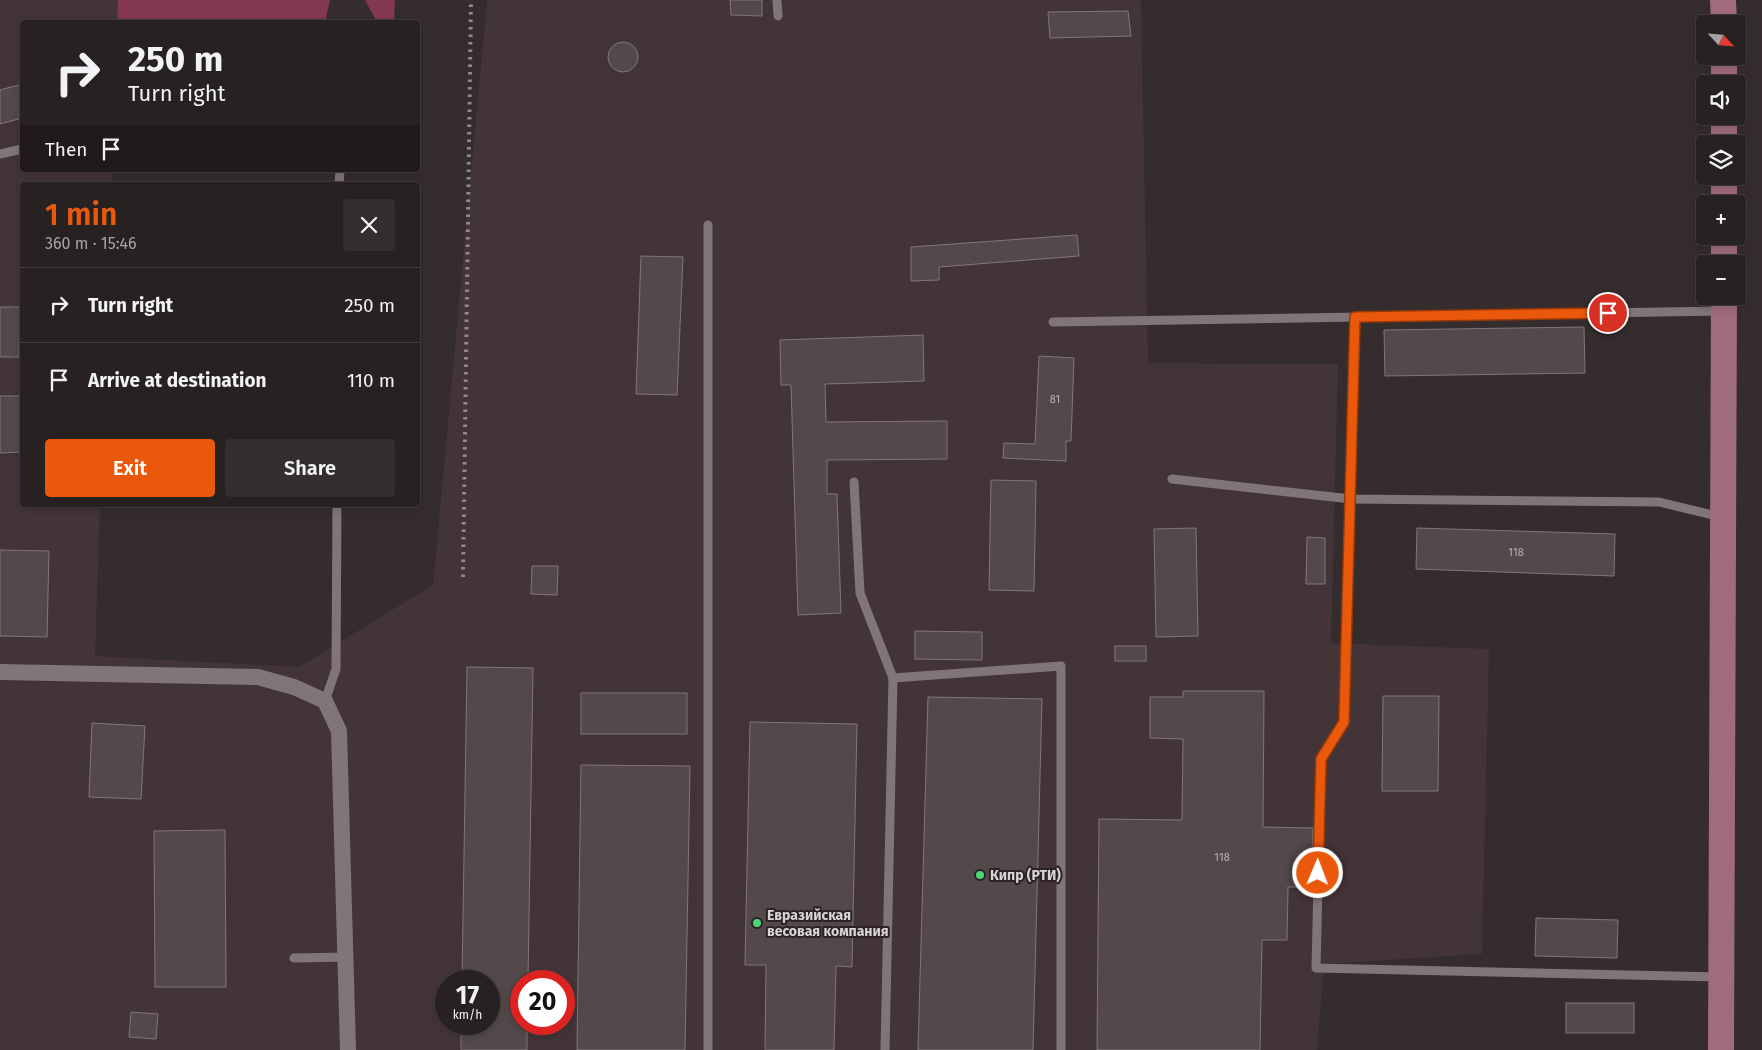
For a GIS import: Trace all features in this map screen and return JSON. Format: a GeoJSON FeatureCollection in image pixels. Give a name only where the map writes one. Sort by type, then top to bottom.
{"type":"FeatureCollection","features":[{"type":"Feature","properties":{"kind":"main road"},"geometry":{"type":"LineString","coordinates":[[1723,0],[1724,15]]}},
{"type":"Feature","properties":{"kind":"main road"},"geometry":{"type":"LineString","coordinates":[[1721,1050],[1724,305]]}},
{"type":"Feature","properties":{"kind":"street"},"geometry":{"type":"LineString","coordinates":[[0,672],[258,677],[294,687],[325,701],[339,731],[348,1050]]}},
{"type":"Feature","properties":{"kind":"lane"},"geometry":{"type":"LineString","coordinates":[[777,0],[778,16]]}},
{"type":"Feature","properties":{"kind":"lane"},"geometry":{"type":"LineString","coordinates":[[0,154],[20,149]]}},
{"type":"Feature","properties":{"kind":"lane"},"geometry":{"type":"LineString","coordinates":[[708,225],[708,1050]]}},
{"type":"Feature","properties":{"kind":"lane"},"geometry":{"type":"LineString","coordinates":[[1053,322],[1355,317],[1696,305]]}},
{"type":"Feature","properties":{"kind":"lane"},"geometry":{"type":"LineString","coordinates":[[1355,317],[1344,722],[1321,759],[1316,968],[1721,977]]}},
{"type":"Feature","properties":{"kind":"lane"},"geometry":{"type":"LineString","coordinates":[[1172,479],[1351,498],[1659,502],[1723,518]]}},
{"type":"Feature","properties":{"kind":"lane"},"geometry":{"type":"LineString","coordinates":[[854,482],[860,594],[893,678],[886,1050]]}},
{"type":"Feature","properties":{"kind":"lane"},"geometry":{"type":"LineString","coordinates":[[325,701],[336,669],[337,507]]}},
{"type":"Feature","properties":{"kind":"lane"},"geometry":{"type":"LineString","coordinates":[[893,678],[1061,666],[1061,1050]]}},
{"type":"Feature","properties":{"kind":"lane"},"geometry":{"type":"LineString","coordinates":[[294,958],[346,958]]}},
{"type":"Feature","properties":{"kind":"shaded area"},"geometry":{"type":"Polygon","coordinates":[[[0,0],[118,0],[117,20],[20,20],[20,172],[112,172],[111,182],[20,182],[20,507],[100,507],[95,656],[299,667],[433,585],[487,0],[1141,0],[1148,363],[1338,364],[1331,643],[1489,649],[1482,954],[1324,964],[1317,1050],[0,1050],[0,0]]]}},
{"type":"Feature","properties":{"kind":"shaded area"},"geometry":{"type":"Polygon","coordinates":[[[118,0],[330,0],[325,20],[117,20],[118,0]]]}},
{"type":"Feature","properties":{"kind":"shaded area"},"geometry":{"type":"Polygon","coordinates":[[[365,0],[395,0],[394,20],[376,20],[365,0]]]}},
{"type":"Feature","properties":{"kind":"building"},"geometry":{"type":"Polygon","coordinates":[[[730,0],[762,0],[762,16],[731,15],[730,0]]]}},
{"type":"Feature","properties":{"kind":"building"},"geometry":{"type":"Polygon","coordinates":[[[1128,11],[1131,36],[1050,38],[1048,12],[1128,11]]]}},
{"type":"Feature","properties":{"kind":"building"},"geometry":{"type":"Polygon","coordinates":[[[623,42],[634,46],[638,57],[634,68],[623,72],[612,68],[608,57],[612,46],[623,42]]]}},
{"type":"Feature","properties":{"kind":"building"},"geometry":{"type":"Polygon","coordinates":[[[20,85],[20,119],[0,124],[0,90],[20,85]]]}},
{"type":"Feature","properties":{"kind":"building"},"geometry":{"type":"Polygon","coordinates":[[[1077,235],[1079,256],[939,267],[939,280],[911,281],[911,247],[1077,235]]]}},
{"type":"Feature","properties":{"kind":"building"},"geometry":{"type":"Polygon","coordinates":[[[641,256],[683,257],[677,395],[636,394],[641,256]]]}},
{"type":"Feature","properties":{"kind":"building"},"geometry":{"type":"Polygon","coordinates":[[[0,307],[20,307],[19,357],[0,357],[0,307]]]}},
{"type":"Feature","properties":{"kind":"building"},"geometry":{"type":"Polygon","coordinates":[[[1584,327],[1585,373],[1385,376],[1384,330],[1584,327]]]}},
{"type":"Feature","properties":{"kind":"building"},"geometry":{"type":"Polygon","coordinates":[[[923,335],[924,381],[825,384],[826,422],[947,421],[947,459],[827,460],[827,494],[837,494],[841,613],[798,615],[791,385],[781,385],[780,340],[923,335]]]}},
{"type":"Feature","properties":{"kind":"building"},"geometry":{"type":"Polygon","coordinates":[[[1039,356],[1074,358],[1071,441],[1066,441],[1066,461],[1003,458],[1004,443],[1035,444],[1039,356]]]}},
{"type":"Feature","properties":{"kind":"building"},"geometry":{"type":"Polygon","coordinates":[[[0,396],[20,396],[20,452],[0,453],[0,396]]]}},
{"type":"Feature","properties":{"kind":"building"},"geometry":{"type":"Polygon","coordinates":[[[991,480],[1036,481],[1034,591],[989,590],[991,480]]]}},
{"type":"Feature","properties":{"kind":"building"},"geometry":{"type":"Polygon","coordinates":[[[1196,528],[1198,636],[1156,637],[1154,529],[1196,528]]]}},
{"type":"Feature","properties":{"kind":"building"},"geometry":{"type":"Polygon","coordinates":[[[1417,528],[1615,534],[1614,576],[1416,569],[1417,528]]]}},
{"type":"Feature","properties":{"kind":"building"},"geometry":{"type":"Polygon","coordinates":[[[1307,537],[1325,538],[1325,584],[1306,584],[1307,537]]]}},
{"type":"Feature","properties":{"kind":"building"},"geometry":{"type":"Polygon","coordinates":[[[0,550],[49,551],[47,637],[0,636],[0,550]]]}},
{"type":"Feature","properties":{"kind":"building"},"geometry":{"type":"Polygon","coordinates":[[[532,566],[558,566],[557,595],[531,594],[532,566]]]}},
{"type":"Feature","properties":{"kind":"building"},"geometry":{"type":"Polygon","coordinates":[[[915,631],[982,632],[982,660],[915,659],[915,631]]]}},
{"type":"Feature","properties":{"kind":"building"},"geometry":{"type":"Polygon","coordinates":[[[1115,646],[1146,646],[1146,661],[1115,661],[1115,646]]]}},
{"type":"Feature","properties":{"kind":"building"},"geometry":{"type":"Polygon","coordinates":[[[467,667],[533,668],[528,970],[510,970],[510,1035],[527,1035],[527,1050],[461,1050],[461,1035],[500,1035],[500,970],[462,970],[467,667]]]}},
{"type":"Feature","properties":{"kind":"building"},"geometry":{"type":"Polygon","coordinates":[[[1183,691],[1264,691],[1263,827],[1313,828],[1312,887],[1288,887],[1287,940],[1262,940],[1260,1050],[1097,1050],[1099,819],[1182,820],[1183,739],[1150,738],[1150,697],[1183,697],[1183,691]]]}},
{"type":"Feature","properties":{"kind":"building"},"geometry":{"type":"Polygon","coordinates":[[[581,693],[687,693],[687,734],[581,734],[581,693]]]}},
{"type":"Feature","properties":{"kind":"building"},"geometry":{"type":"Polygon","coordinates":[[[1383,696],[1439,696],[1438,791],[1382,791],[1383,696]]]}},
{"type":"Feature","properties":{"kind":"building","name":"Кипр (РТИ)"},"geometry":{"type":"Polygon","coordinates":[[[928,697],[1042,699],[1033,1050],[918,1050],[928,697]]]}},
{"type":"Feature","properties":{"kind":"building"},"geometry":{"type":"Polygon","coordinates":[[[750,722],[857,724],[852,967],[836,966],[834,1050],[765,1050],[766,965],[745,965],[750,722]]]}},
{"type":"Feature","properties":{"kind":"building"},"geometry":{"type":"Polygon","coordinates":[[[92,723],[145,726],[141,799],[89,797],[92,723]]]}},
{"type":"Feature","properties":{"kind":"building"},"geometry":{"type":"Polygon","coordinates":[[[581,765],[690,766],[685,1050],[577,1050],[581,765]]]}},
{"type":"Feature","properties":{"kind":"building"},"geometry":{"type":"Polygon","coordinates":[[[225,830],[226,987],[155,987],[154,831],[225,830]]]}},
{"type":"Feature","properties":{"kind":"building"},"geometry":{"type":"Polygon","coordinates":[[[1536,918],[1618,920],[1617,958],[1535,956],[1536,918]]]}},
{"type":"Feature","properties":{"kind":"building"},"geometry":{"type":"Polygon","coordinates":[[[1566,1003],[1634,1003],[1634,1033],[1566,1033],[1566,1003]]]}},
{"type":"Feature","properties":{"kind":"building"},"geometry":{"type":"Polygon","coordinates":[[[131,1012],[158,1014],[156,1039],[129,1037],[131,1012]]]}},
{"type":"Feature","properties":{"kind":"railway"},"geometry":{"type":"LineString","coordinates":[[463,577],[471,0]]}},
{"type":"Feature","properties":{"kind":"place","name":"Кипр (РТИ)"},"geometry":{"type":"Point","coordinates":[980,875]}},
{"type":"Feature","properties":{"kind":"place","name":"Евразийская весовая компания"},"geometry":{"type":"Point","coordinates":[757,923]}},
{"type":"Feature","properties":{"kind":"route"},"geometry":{"type":"LineString","coordinates":[[1318,873],[1321,759],[1344,722],[1355,317],[1608,313]]}}]}
